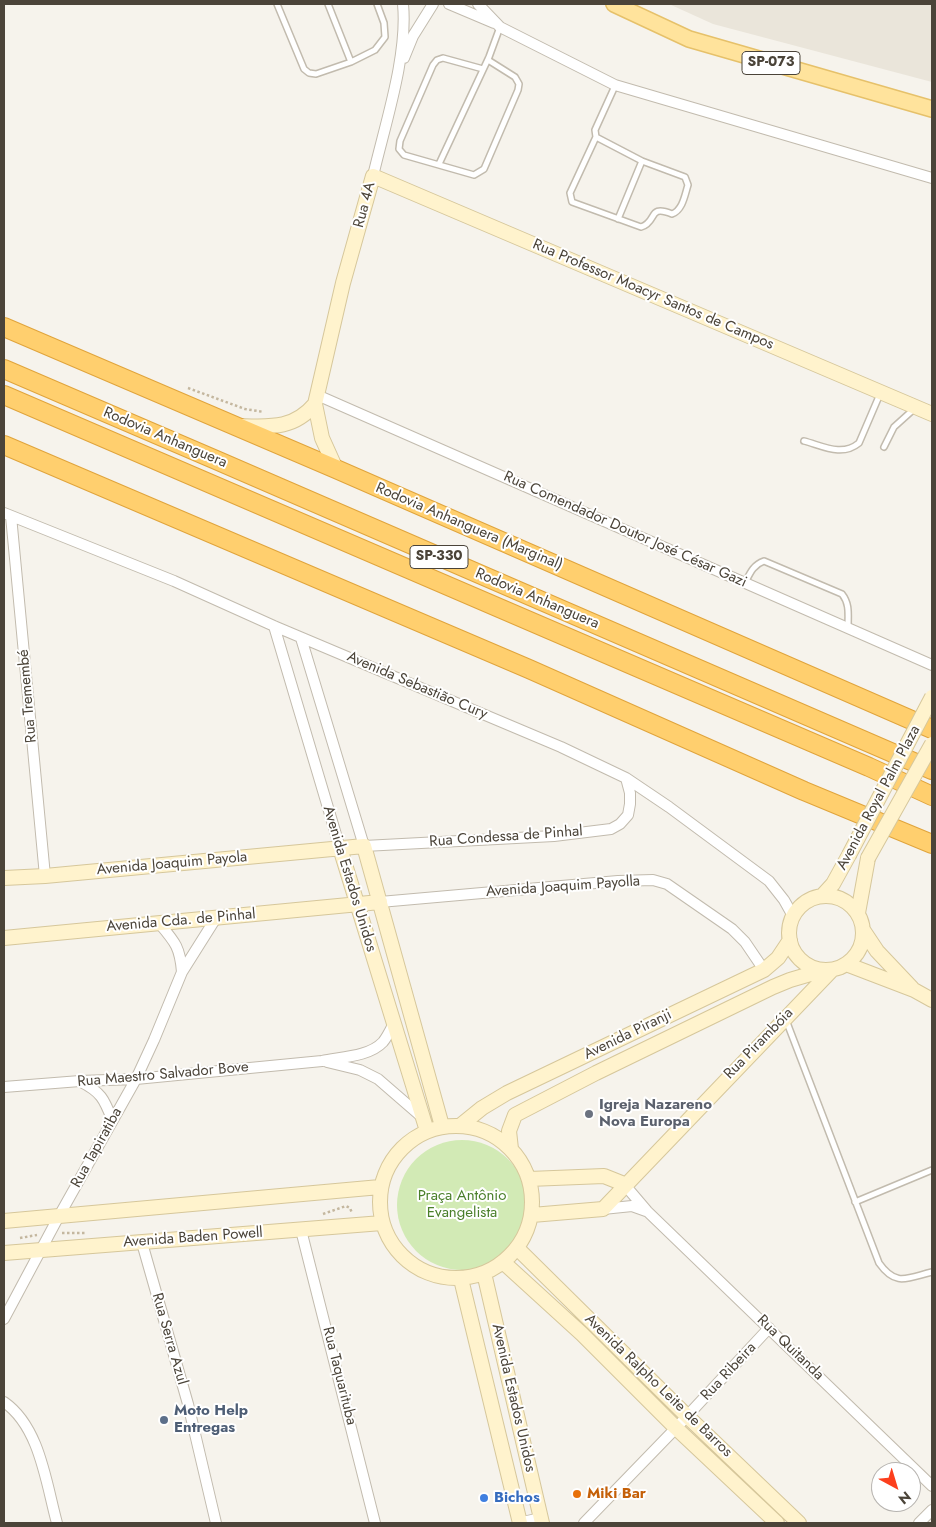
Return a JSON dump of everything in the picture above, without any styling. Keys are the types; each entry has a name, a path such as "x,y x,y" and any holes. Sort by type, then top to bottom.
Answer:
{"highway":[{"name":"Rodovia Anhanguera (Marginal)","path":"4,327 336,469 932,729"},
{"name":"Rodovia Anhanguera","path":"4,369 932,770"},
{"name":"Rodovia Anhanguera","path":"4,395 860,763 932,796"},
{"path":"4,445 529,669 932,844"},
{"path":"804,790 932,832"}],"main road":[{"name":"SP-073","path":"614,4 689,39 932,109"}],"street":[{"name":"Rua 4A","path":"336,469 322,438 316,399 373,176 397,73 404,33 403,4"},
{"path":"397,73 414,36 433,4"},
{"path":"449,4 497,25 616,85 932,178"},
{"path":"478,4 497,25"},
{"name":"Rua Professor Moacyr Santos de Campos","path":"373,176 932,414"},
{"path":"234,426 264,427 284,425 306,414 316,399"},
{"name":"Rua Comendador Doutor José César Gazi","path":"316,399 932,665"},
{"name":"Avenida Sebastião Cury","path":"8,515 174,581 301,638 560,747 626,778 684,817 769,881 784,900 793,916"},
{"name":"Rua Tremembé","path":"8,515 44,876"},
{"name":"Avenida Estados Unidos","path":"274,626 393,1025 425,1124"},
{"name":"Avenida Estados Unidos","path":"301,638 364,846 442,1126"},
{"name":"Avenida Royal Palm Plaza","path":"822,896 833,884 932,697"},
{"name":"Avenida Royal Palm Plaza","path":"858,913 864,871 868,858 932,744"},
{"name":"Rua Condessa de Pinhal","path":"340,848 554,836 611,829 620,824 628,815 630,798 626,778"},
{"name":"Avenida Joaquim Payola","path":"4,878 44,876 340,848"},
{"name":"Avenida Joaquim Payolla","path":"357,905 618,881 653,880 667,884 732,929 745,942 764,970"},
{"path":"822,896 833,896 851,906 858,913 863,930 863,940 854,958 846,964 828,970 812,967 801,961 794,951 790,940 793,916 805,902 822,896"},
{"name":"Avenida Cda. de Pinhal","path":"4,938 357,905"},
{"name":"Rua Tapiratiba","path":"4,1320 58,1216 136,1080 182,972 216,918"},
{"path":"158,923 174,942 180,954 182,972"},
{"path":"863,930 877,951 914,990"},
{"name":"Avenida Piranji","path":"461,1125 482,1108 507,1093 764,970 778,958 790,940"},
{"path":"846,964 914,990 932,1000"},
{"name":"Avenida Piranji","path":"511,1149 510,1131 514,1115 773,987 790,980 828,970"},
{"name":"Rua Pirambóia","path":"624,1184 785,1018 828,970"},
{"name":"Rua Maestro Salvador Bove","path":"4,1088 80,1081 136,1080 322,1060 357,1054 375,1048 383,1042 393,1025"},
{"name":"Rua Maestro Salvador Bove","path":"322,1060 360,1070 378,1078 425,1124"},
{"path":"80,1081 94,1088 101,1095 112,1119"},
{"path":"425,1124 442,1126 461,1125 481,1129 498,1137 522,1163 529,1179 532,1197 532,1215 526,1232 517,1248 503,1262 484,1274 460,1279 435,1276 411,1265 393,1247 382,1223 379,1205 380,1187 389,1164 425,1124"},
{"path":"529,1179 604,1176 624,1184 603,1209"},
{"name":"Rua Quitanda","path":"624,1184 647,1212 932,1486"},
{"path":"4,1221 380,1187"},
{"path":"532,1215 632,1206 647,1212"},
{"name":"Avenida Baden Powell","path":"4,1252 382,1223"},
{"name":"Rua Taquarituba","path":"301,1230 375,1523"},
{"name":"Rua Serra Azul","path":"142,1242 188,1404 216,1523"},
{"name":"Avenida Ralpho Leite de Barros","path":"517,1248 687,1416 799,1523"},
{"name":"Avenida Ralpho Leite de Barros","path":"503,1262 582,1334 676,1428 777,1523"},
{"name":"Avenida Estados Unidos","path":"484,1274 541,1521"},
{"name":"Avenida Estados Unidos","path":"460,1279 519,1523"},
{"name":"Rua Ribeira","path":"584,1523 769,1328"},
{"path":"4,1402 22,1419 30,1432 38,1452 57,1523"},
{"path":"919,1523 932,1510"},
{"path":"519,1523 541,1521"}],"lane":[{"path":"277,4 304,69 309,73 316,74 351,62 375,50 384,37 384,23 377,4"},
{"path":"328,4 351,62"},
{"path":"439,164 488,60 497,25"},
{"path":"483,69 443,58 437,60 433,65 400,141 399,149 404,155 474,175 484,169 519,84 515,77 488,60"},
{"path":"596,137 642,161 685,178 688,184 679,209 672,214 661,209 658,210 641,227 572,202 570,193 596,137 595,130 616,85"},
{"path":"618,219 642,161"},
{"path":"804,440 842,452 853,448 859,443 881,392"},
{"path":"884,447 894,427 916,406"},
{"path":"745,583 753,568 758,563 764,561 842,594 848,607 848,628"},
{"path":"785,1018 879,1263 886,1273 894,1278 904,1279 932,1272"},
{"path":"855,1202 932,1170"}],"path":[{"path":"184,387 245,409 266,412"},
{"path":"330,1215 325,1214 338,1207 346,1206 352,1211 351,1215"}],"shaded area":[{"path":"669,4 932,4 932,82 713,24"}],"green space":[{"name":"Praça Antônio Evangelista","path":"462,1140 475,1141 487,1145 508,1159 522,1180 526,1192 526,1218 522,1230 508,1251 487,1265 475,1269 462,1270 449,1269 437,1265 416,1251 402,1230 398,1218 397,1205 398,1192 402,1180 416,1159 437,1145 449,1141"}],"place":[{"name":"Igreja Nazareno Nova Europa","path":"589,1114"},
{"name":"Moto Help Entregas","path":"164,1420"},
{"name":"Miki Bar","path":"577,1494"},
{"name":"Bichos","path":"484,1498"}]}
